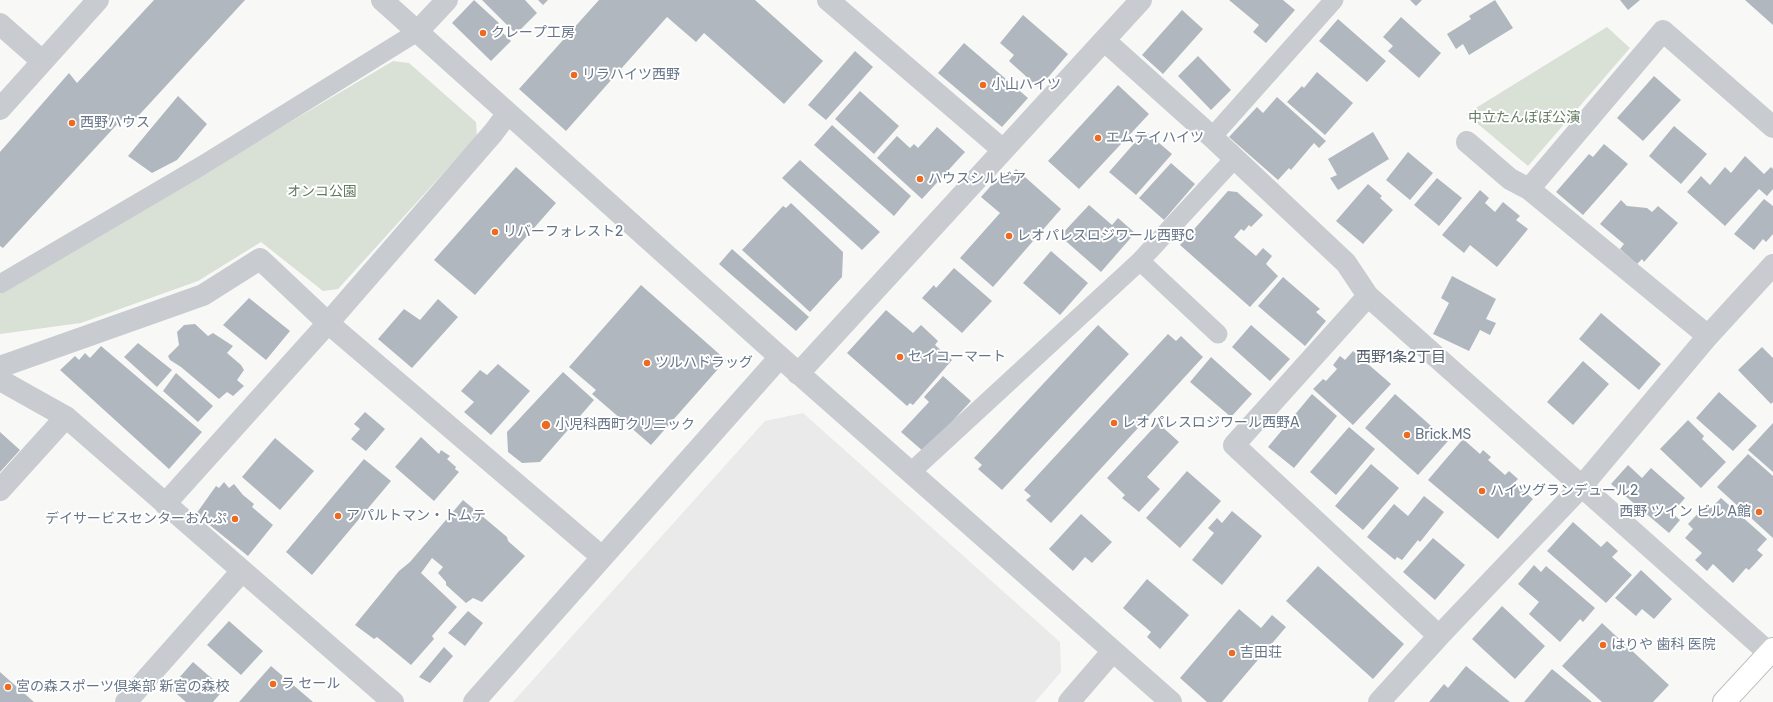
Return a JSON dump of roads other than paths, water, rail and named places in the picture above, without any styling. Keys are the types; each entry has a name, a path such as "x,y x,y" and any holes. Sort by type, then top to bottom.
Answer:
{"street":[{"path":"0,109 98,0"},
{"path":"382,0 780,358 1171,702"},
{"path":"417,32 446,0"},
{"path":"828,0 1003,150"},
{"path":"798,374 1141,0"},
{"path":"0,24 42,61"},
{"path":"1529,189 1663,30 1773,126"},
{"path":"1105,41 1212,137 1346,264 1368,296 1771,651 1724,702"},
{"path":"165,504 328,323 493,133 508,113"},
{"path":"1467,142 1510,179 1529,189 1708,336"},
{"path":"0,367 203,295 260,259 328,323 602,557"},
{"path":"1379,702 1439,636 1582,486 1708,336 1773,265"},
{"path":"1368,296 1234,445 1439,636"},
{"path":"474,702 780,358"},
{"path":"0,380 66,417 393,702"},
{"path":"0,490 66,417"},
{"path":"126,702 242,571"},
{"path":"1069,702 1114,651"}],"lane":[{"path":"1212,137 1334,0"},
{"path":"0,284 201,166 417,32"},
{"path":"911,472 1140,261 1234,159"},
{"path":"1140,261 1218,334"}],"place":[{"name":"クレープ工房","path":"483,33"},
{"name":"リラハイツ西野","path":"574,75"},
{"name":"小山ハイツ","path":"983,85"},
{"name":"西野ハウス","path":"72,123"},
{"name":"エムテイハイツ","path":"1098,138"},
{"name":"ハウスシルビア","path":"920,179"},
{"name":"リバーフォレスト2","path":"495,232"},
{"name":"レオパレスロジワール西野C","path":"1009,236"},
{"name":"セイコーマート","path":"900,357"},
{"name":"ツルハドラッグ","path":"647,363"},
{"name":"レオパレスロジワール西野A","path":"1114,423"},
{"name":"小児科西町クリニック","path":"546,425"},
{"name":"Brick.MS","path":"1407,435"},
{"name":"ハイツグランデュール2","path":"1482,491"},
{"name":"西野 ツイン ビル A館","path":"1759,512"},
{"name":"アパルトマン・トムテ","path":"338,516"},
{"name":"デイサービスセンターおんぷ","path":"235,519"},
{"name":"はりや 歯科 医院","path":"1603,645"},
{"name":"吉田荘","path":"1232,653"},
{"name":"ラ セール","path":"273,684"},
{"name":"宮の森スポーツ倶楽部 新宮の森校","path":"8,687"}],"district":[{"name":"西野1条2丁目","path":"1401,358"}],"park label":[{"name":"中立たんぽぽ公演","path":"1524,118"},
{"name":"オンコ公園","path":"322,192"}]}
